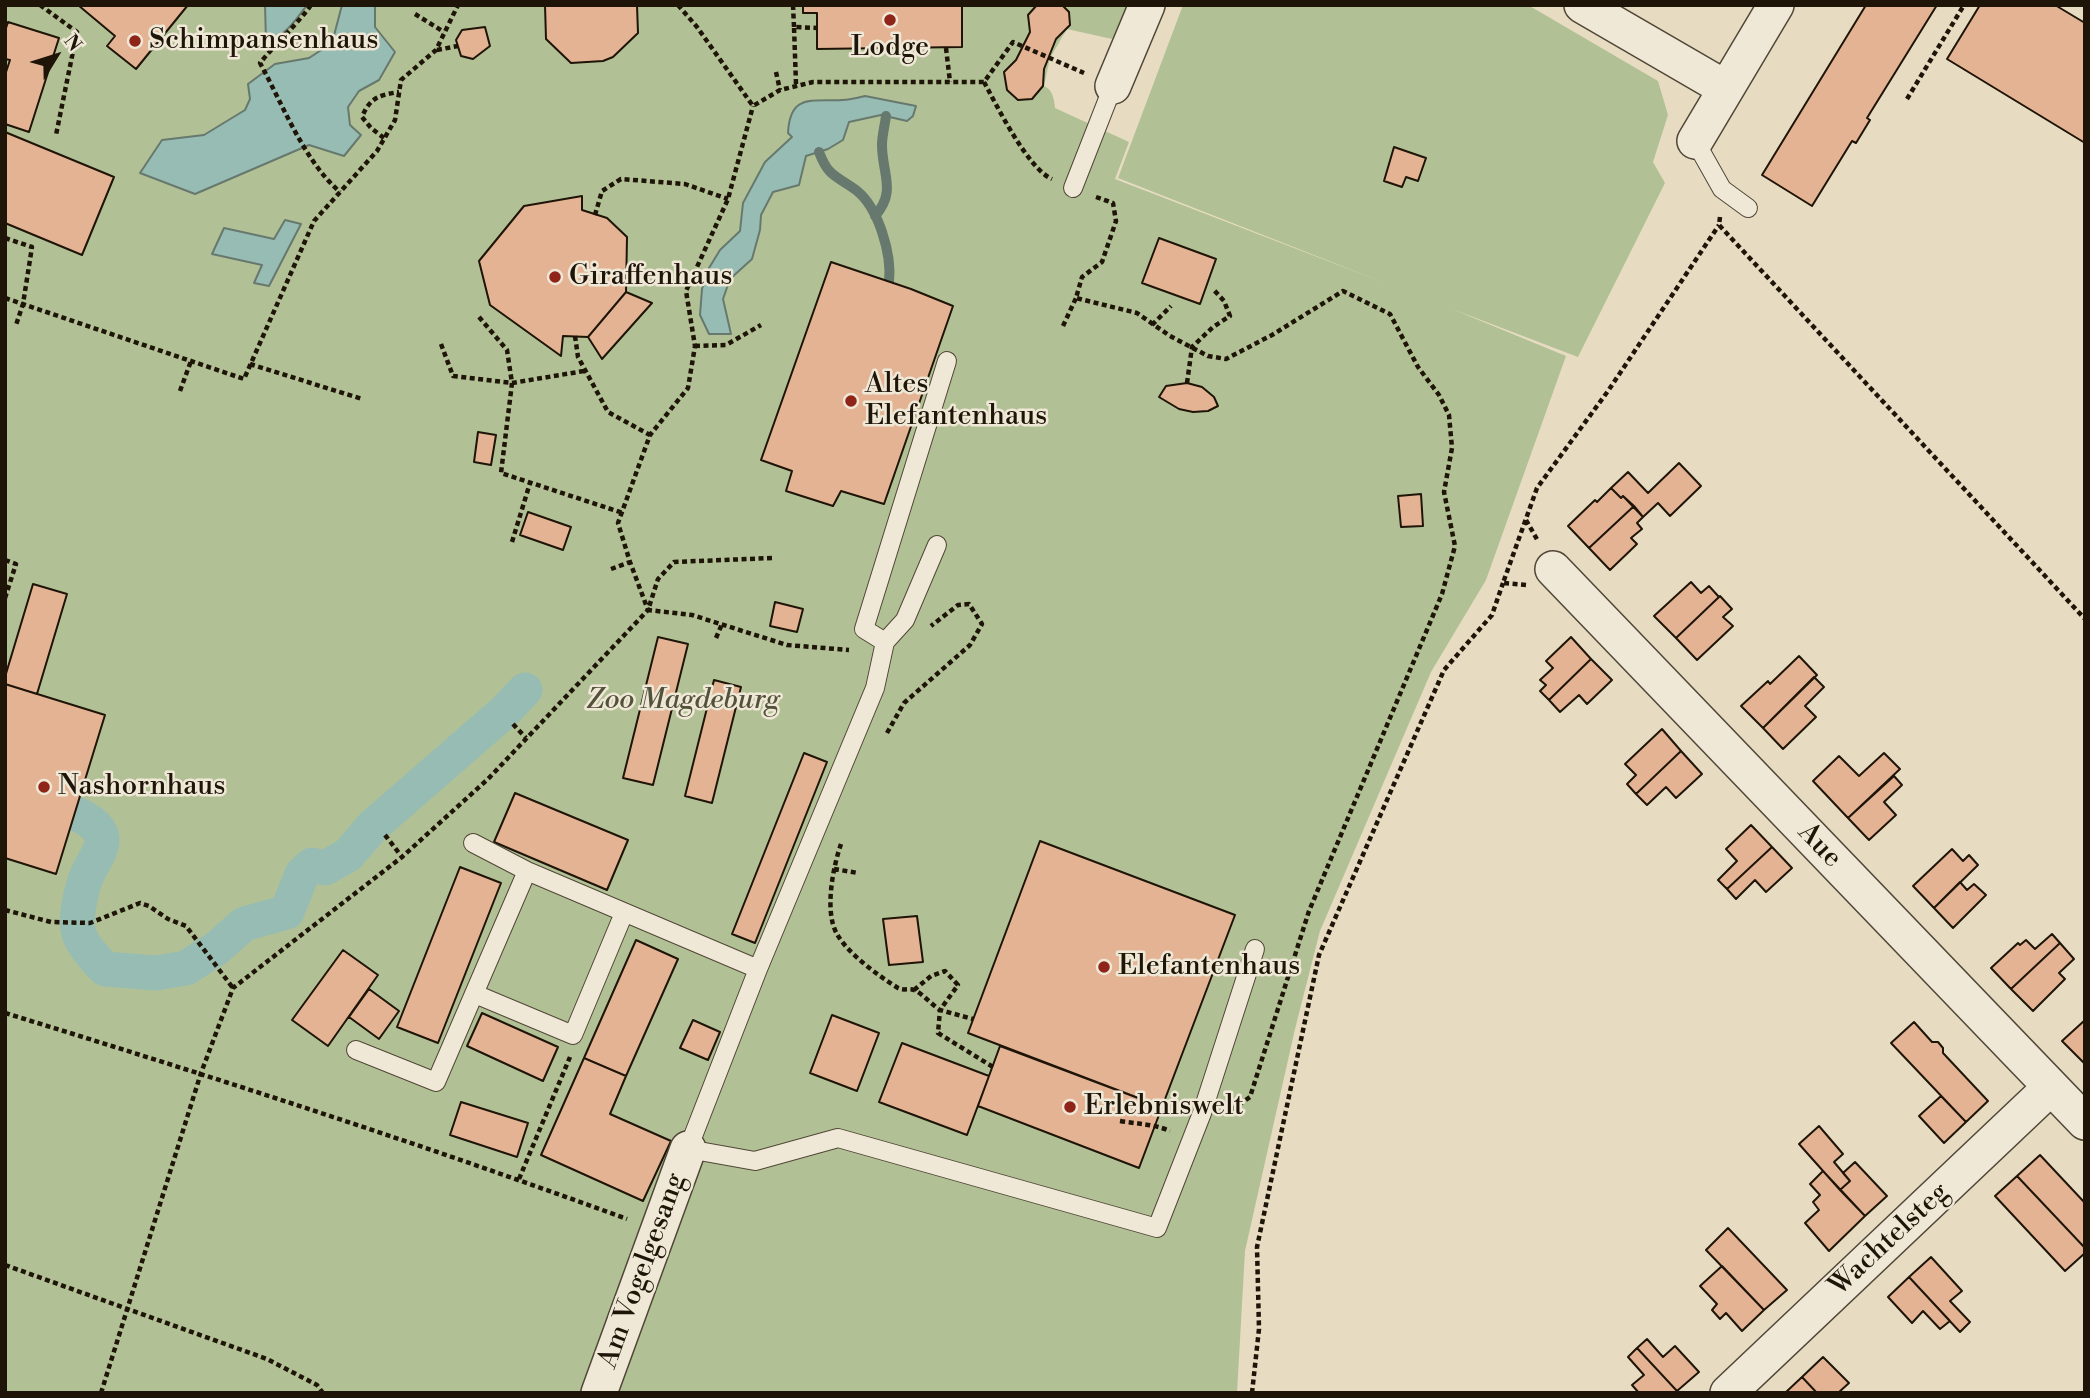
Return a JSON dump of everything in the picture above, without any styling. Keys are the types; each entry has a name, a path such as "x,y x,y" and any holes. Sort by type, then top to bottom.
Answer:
{"street":[{"path":"1113,86 1147,5"},
{"path":"1582,5 1725,88"},
{"path":"1695,141 1776,5"},
{"name":"Aue","path":"1553,569 2085,1122"},
{"name":"Wachtelsteg","path":"1728,1393 2051,1087"},
{"name":"Am Vogelgesang","path":"599,1393 688,1149"}],"lane":[{"path":"1073,188 1113,86"},
{"path":"1695,141 1722,189 1748,208"},
{"path":"885,642 864,629 947,361"},
{"path":"937,545 905,620 885,642 875,688 758,970 688,1149 755,1161 838,1138 1157,1228 1202,1113 1255,949"},
{"path":"473,842 527,871 758,970"},
{"path":"356,1050 436,1082 527,871"},
{"path":"475,994 573,1035 624,913"}],"path":[{"path":"40,5 77,32 56,135"},
{"path":"312,5 260,64 311,159 328,182 340,192"},
{"path":"5,298 244,379 314,221 377,151 394,120 401,80 436,50 458,5"},
{"path":"678,5 697,27 753,106"},
{"path":"793,5 796,85"},
{"path":"1906,99 1964,5"},
{"path":"415,14 444,32"},
{"path":"794,27 817,28"},
{"path":"984,82 1013,42 1050,58"},
{"path":"436,50 458,47"},
{"path":"946,48 950,82"},
{"path":"776,72 780,90"},
{"path":"648,610 618,523 650,435 688,388 695,346 686,291 728,199 753,106 780,90 813,82 984,82"},
{"path":"984,82 1028,158 1047,177 1113,203 1116,221 1102,262 1082,277 1063,326"},
{"path":"384,138 362,117 368,103 378,95 399,92"},
{"path":"596,215 602,191 621,179 685,184 728,199"},
{"path":"1252,1393 1259,1329 1257,1247 1319,954 1444,670 1492,615 1537,488 1608,391 1719,225 1722,189"},
{"path":"1719,225 2085,619"},
{"path":"5,238 32,247 23,304 16,325"},
{"path":"1187,383 1192,347 1213,327 1230,316 1224,301 1213,289"},
{"path":"1076,298 1137,313 1153,326 1208,356 1226,359 1314,311 1343,291 1390,314 1418,367 1439,395 1448,415 1452,448 1444,492 1455,546 1442,594 1309,911 1250,1097 1228,1112 1202,1113"},
{"path":"1153,326 1171,306"},
{"path":"479,317 507,350 512,383 501,474 623,513"},
{"path":"695,346 726,345 761,325"},
{"path":"575,335 578,357 584,371 608,412 650,435"},
{"path":"441,344 453,376 512,383 584,371"},
{"path":"180,391 191,361"},
{"path":"250,364 362,399"},
{"path":"512,542 530,482"},
{"path":"1503,583 1534,585 1553,569 1526,520"},
{"path":"101,1393 201,1073 233,988 402,857 488,779 648,610 658,579 674,562 772,558"},
{"path":"5,560 16,564 5,598"},
{"path":"611,569 630,562"},
{"path":"648,610 692,615 787,645 849,650 920,633 958,605 969,604 982,624 970,645 904,703 886,735"},
{"path":"716,638 722,624"},
{"path":"513,724 526,738"},
{"path":"385,835 402,857"},
{"path":"843,839 834,869 831,894 837,934 869,968 902,990 914,990 940,1010 973,1019"},
{"path":"834,869 858,873"},
{"path":"5,909 51,922 90,923 140,903 149,906 168,919 186,926 233,988"},
{"path":"914,990 931,976 945,971 958,985 940,1010 938,1034 993,1067"},
{"path":"5,1013 201,1073 519,1179 657,1230"},
{"path":"519,1179 574,1048 573,1035"},
{"path":"1120,1121 1155,1125 1192,1139"},
{"path":"5,1265 267,1359 317,1385 323,1393"}],"green space":[{"name":"Zoo Magdeburg","path":"5,5 1127,5 1112,39 1067,29 1050,58 1044,86 1051,92 1055,108 1129,142 1115,179 1385,283 1118,178 1183,5 1528,5 1658,81 1668,115 1653,162 1665,183 1578,357 1452,309 1566,356 1486,580 1431,672 1320,931 1245,1251 1237,1393 5,1393"}],"water":[{"path":"265,5 307,5 284,32 266,42"},
{"path":"342,5 375,5 375,27 395,52 379,80 359,91 348,107 350,125 361,135 344,156 309,145 195,194 140,173 162,140 204,135 245,110 250,99 248,84 275,64 309,58 332,43"},
{"path":"865,96 916,106 913,116 907,121 881,115 849,122 843,140 828,149 806,156 799,185 773,192 761,215 752,259 730,279 723,299 731,334 709,334 700,315 702,289 709,268 720,250 740,231 743,203 765,162 792,137 788,133 793,111 804,102 847,100"},
{"path":"285,220 301,224 269,286 254,283 262,265 212,254 224,228 274,239"}],"building":[{"name":"Schimpansenhaus","path":"78,5 188,5 136,69 107,46 115,36"},
{"path":"545,5 637,5 638,33 613,57 603,61 571,63 546,39"},
{"name":"Lodge","path":"803,5 962,5 962,47 817,49 817,13 803,13"},
{"path":"1037,5 1062,5 1069,12 1070,25 1056,39 1044,69 1043,86 1032,99 1018,100 1007,90 1004,72 1016,60 1030,32 1028,15"},
{"path":"1866,5 1937,5 1867,118 1870,120 1856,143 1852,141 1812,206 1762,175"},
{"path":"1980,5 2055,5 2085,23 2085,143 1947,59"},
{"path":"8,22 59,38 29,132 5,124 5,75 10,60 5,59 5,31"},
{"path":"485,27 490,46 473,59 461,56 456,40 462,30"},
{"path":"5,132 114,177 82,255 5,223"},
{"path":"1394,147 1426,158 1418,181 1406,177 1402,187 1384,181"},
{"name":"Giraffenhaus","path":"582,196 582,210 607,218 627,237 626,292 588,337 563,336 561,356 490,305 479,261 524,206"},
{"path":"1159,238 1216,259 1200,304 1142,283"},
{"name":"Altes Elefantenhaus","path":"831,262 953,306 884,504 841,491 833,506 786,491 792,471 761,460"},
{"path":"626,292 652,303 602,359 588,337"},
{"path":"1187,383 1202,387 1214,397 1218,406 1208,411 1193,412 1179,409 1159,397 1166,386"},
{"path":"478,432 496,435 491,465 474,462"},
{"path":"1679,463 1701,486 1670,516 1658,503 1643,517 1623,496 1621,498 1611,488 1628,472 1648,493"},
{"path":"1611,488 1634,506 1589,548 1568,526"},
{"path":"1421,494 1423,526 1401,527 1398,496"},
{"path":"1634,506 1643,517 1637,523 1642,529 1631,538 1637,544 1610,570 1589,548"},
{"path":"528,512 571,527 563,550 520,535"},
{"path":"1691,582 1701,593 1709,586 1719,597 1676,638 1654,616"},
{"path":"33,584 67,594 37,694 5,684"},
{"path":"1720,596 1732,609 1723,617 1733,626 1697,660 1676,638"},
{"path":"775,602 803,609 797,632 770,626"},
{"path":"658,637 688,644 653,785 623,778"},
{"path":"1571,637 1591,659 1549,700 1540,691 1546,685 1540,680 1553,668 1546,661"},
{"path":"1799,656 1817,675 1763,728 1741,706 1768,681 1770,684"},
{"path":"1591,659 1612,680 1587,704 1579,695 1560,712 1549,700"},
{"path":"1814,677 1824,687 1805,706 1816,717 1783,749 1763,728"},
{"path":"714,680 741,687 712,803 685,796"},
{"name":"Nashornhaus","path":"5,684 105,715 56,874 5,858"},
{"path":"1662,729 1681,751 1636,794 1627,784 1636,775 1625,764"},
{"path":"1681,751 1702,774 1676,798 1666,787 1647,805 1636,794"},
{"path":"804,753 827,762 755,943 732,934"},
{"path":"1884,753 1900,769 1848,818 1813,781 1839,756 1859,776"},
{"path":"1894,776 1902,785 1884,802 1896,815 1869,840 1848,818"},
{"path":"515,793 628,840 607,890 494,842"},
{"path":"1751,825 1772,847 1727,889 1718,880 1737,861 1726,849"},
{"name":"Elefantenhaus","path":"1040,841 1235,915 1162,1107 968,1033"},
{"path":"1772,847 1792,868 1766,892 1755,880 1736,899 1727,889"},
{"path":"1952,849 1963,861 1969,855 1978,865 1934,908 1913,886"},
{"path":"460,867 501,883 438,1043 397,1027"},
{"path":"1960,882 1967,890 1974,884 1986,895 1953,928 1934,908"},
{"path":"917,916 923,962 889,965 883,919"},
{"path":"2052,934 2060,943 2011,989 1991,968 2018,943 2020,945 2026,940 2035,949"},
{"path":"636,940 678,959 626,1076 584,1058"},
{"path":"2060,943 2074,959 2059,973 2065,979 2033,1011 2011,989"},
{"path":"343,950 378,975 328,1046 292,1020"},
{"path":"369,989 399,1011 379,1039 349,1017"},
{"path":"482,1013 558,1047 543,1081 467,1046"},
{"path":"832,1015 879,1033 857,1091 810,1073"},
{"path":"693,1020 720,1032 708,1060 680,1048"},
{"path":"2085,1020 2085,1062 2084,1063 2062,1041"},
{"path":"1914,1022 1932,1042 1938,1042 1943,1053 1988,1101 1966,1122 1891,1043"},
{"path":"902,1043 989,1076 967,1135 879,1102"},
{"name":"Erlebniswelt","path":"1000,1046 1162,1107 1139,1168 978,1106"},
{"path":"584,1058 626,1076 610,1114 671,1141 643,1201 541,1155"},
{"path":"1941,1096 1966,1122 1944,1143 1919,1116"},
{"path":"461,1102 528,1123 517,1157 450,1135"},
{"path":"1819,1126 1843,1154 1834,1162 1850,1181 1840,1190 1799,1144"},
{"path":"2040,1155 2085,1203 2085,1248 2017,1176"},
{"path":"1855,1162 1887,1196 1865,1216 1840,1190 1850,1181 1843,1173"},
{"path":"1823,1171 1865,1216 1829,1251 1805,1223 1819,1210 1813,1202 1820,1195 1810,1184"},
{"path":"2017,1176 2085,1248 2085,1253 2065,1271 1995,1196"},
{"path":"1728,1228 1787,1290 1764,1310 1706,1250"},
{"path":"1931,1257 1962,1291 1950,1301 1970,1322 1960,1332 1909,1277"},
{"path":"1722,1266 1764,1310 1742,1331 1726,1313 1720,1319 1712,1310 1717,1304 1700,1286"},
{"path":"1909,1277 1950,1321 1940,1329 1923,1311 1912,1323 1888,1297"},
{"path":"1647,1339 1663,1357 1675,1346 1699,1372 1677,1391 1637,1348"},
{"path":"1637,1348 1676,1393 1639,1393 1632,1385 1644,1375 1628,1357"},
{"path":"1823,1357 1849,1383 1838,1393 1817,1393 1802,1377"},
{"path":"1802,1377 1817,1393 1785,1393"}],"waterway":[{"path":"875,216 882,207 887,190 882,145 886,116"},
{"path":"819,152 830,171 856,190 871,208 886,246 889,282"},
{"path":"79,815 97,827 102,839 84,884 78,911 79,934 87,948 105,969 156,973 186,968 217,948 244,924 287,912 302,874 312,865 325,868 348,855 373,826 504,712 525,690"}],"place":[{"name":"Lodge","path":"890,20"},
{"name":"Schimpansenhaus","path":"135,41"},
{"name":"Giraffenhaus","path":"555,277"},
{"name":"Altes Elefantenhaus","path":"851,401"},
{"name":"Nashornhaus","path":"44,787"},
{"name":"Elefantenhaus","path":"1104,967"},
{"name":"Erlebniswelt","path":"1070,1107"}]}
